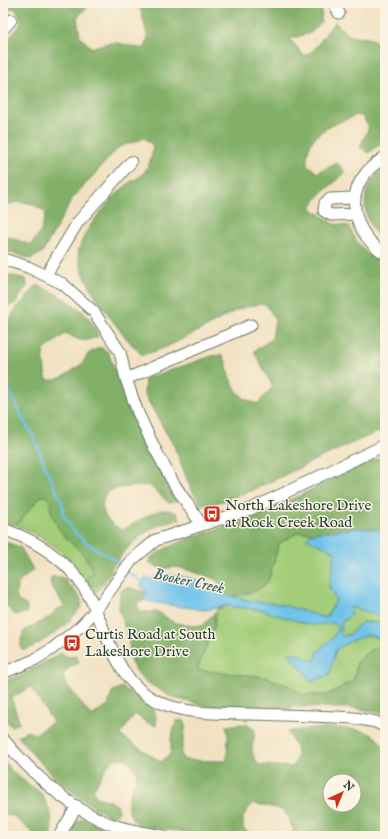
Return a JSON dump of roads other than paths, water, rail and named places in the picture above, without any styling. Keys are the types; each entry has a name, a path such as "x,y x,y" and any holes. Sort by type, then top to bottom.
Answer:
{"street":[{"path":"3,29 10,20"},
{"path":"385,157 365,174 354,198 356,219 363,233 372,245 385,254"},
{"path":"46,275 78,222 130,162"},
{"path":"354,198 330,199 324,203 324,211 331,215 356,214"},
{"path":"3,259 46,275 63,284 94,312 120,352 126,379 138,413 154,447 174,484 201,524"},
{"path":"126,379 250,325"},
{"path":"3,673 27,663 52,649 82,626 95,611 132,560 156,540 201,524 251,509 385,445"},
{"path":"3,529 36,543 67,566 80,582 95,611 107,642 122,669 137,688 159,702 189,712 354,718 376,722 385,727"},
{"path":"3,739 43,780 77,806 109,824 138,832 163,836"},
{"path":"59,836 77,806"}],"water":[{"path":"355,528 385,530 385,617 350,607 351,615 342,621 340,633 343,637 351,634 362,622 385,624 385,636 380,639 370,635 355,639 336,649 329,675 312,681 288,653 298,654 315,662 318,651 335,636 338,626 333,623 310,625 262,610 227,606 204,610 144,600 146,592 140,586 146,577 152,579 161,573 194,579 210,591 251,601 280,604 326,618 336,601 329,587 335,552 306,538 314,533"}],"waterway":[{"name":"Booker Creek","path":"3,377 24,422 33,435 47,471 63,505 63,514 75,533 88,544 114,559 122,567"},
{"name":"Booker Creek","path":"127,572 145,583"}],"place":[{"name":"North Lakeshore Drive at Rock Creek Road","path":"212,514"},
{"name":"Curtis Road at South Lakeshore Drive","path":"72,643"}]}
